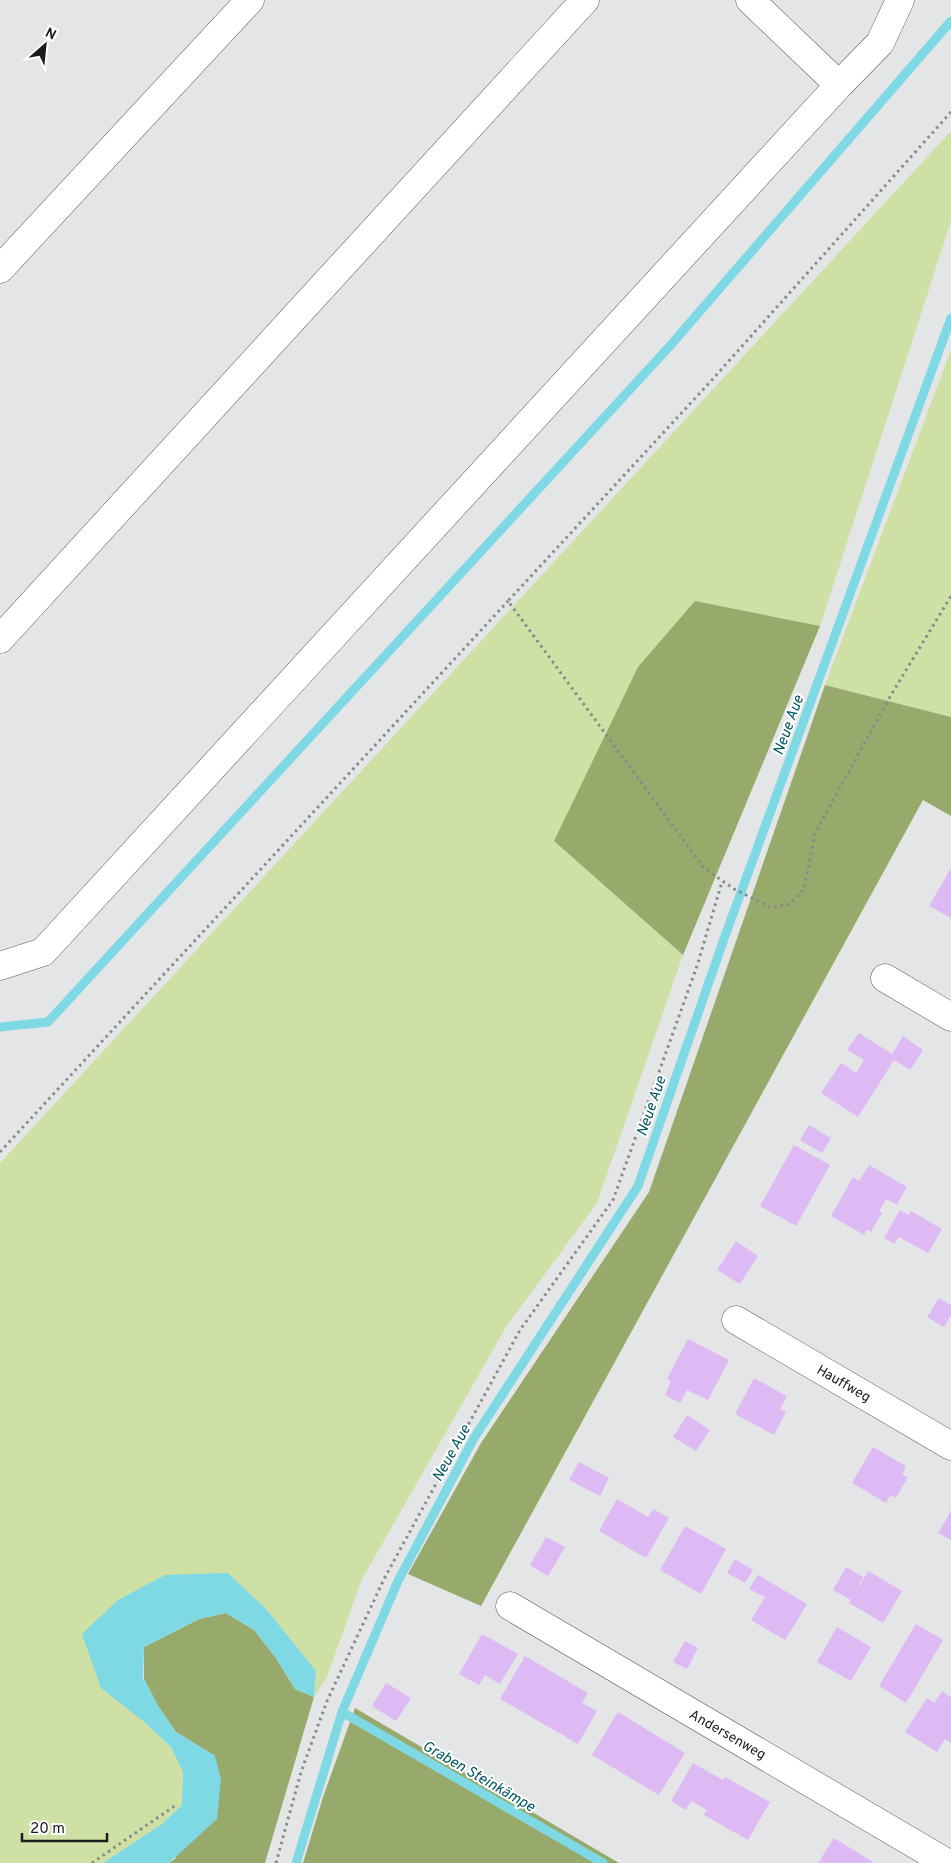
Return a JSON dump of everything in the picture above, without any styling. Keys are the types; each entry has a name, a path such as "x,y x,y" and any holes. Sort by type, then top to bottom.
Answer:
{"street":[{"path":"0,269 250,0"},
{"path":"0,640 585,0"},
{"path":"750,0 839,85"},
{"path":"0,966 43,952 839,85 880,43 900,0"},
{"path":"885,978 951,1017"},
{"name":"Hauffweg","path":"736,1320 951,1446"},
{"name":"Andersenweg","path":"510,1606 947,1863"}],"path":[{"path":"0,1152 711,381 951,112"},
{"path":"508,601 704,868 722,882 772,908 790,904 804,889 815,833 891,695 951,596"},
{"path":"276,1863 301,1772 327,1701 384,1579 520,1330 613,1200 697,966 722,882"},
{"path":"92,1863 176,1805"}],"green space":[{"path":"951,131 951,221 820,626 695,601 554,841 683,955 597,1203 506,1327 361,1581 327,1677 314,1697 316,1671 267,1610 119,1600 143,1721 171,1747 183,1772 182,1805 162,1824 103,1863 0,1863 0,1163"},
{"path":"951,350 951,717 825,685"},
{"path":"695,601 820,626 683,955 554,841 638,667"},
{"path":"825,685 951,717 951,816 923,800 481,1606 408,1574 481,1443 649,1192"},
{"path":"226,1613 254,1630 276,1658 295,1689 314,1697 265,1863 169,1863 175,1859 215,1756 176,1732 158,1706 144,1679 144,1647 199,1619"},
{"path":"355,1708 619,1863 303,1863 323,1797"}],"water":[{"path":"228,1573 267,1610 316,1671 314,1697 295,1689 276,1658 254,1630 226,1613 199,1619 144,1647 143,1680 158,1706 176,1732 215,1756 221,1779 217,1819 169,1863 103,1863 162,1824 182,1805 183,1772 171,1747 143,1721 101,1688 82,1634 118,1600 165,1575"}],"building":[{"path":"951,868 951,918 929,906"},
{"path":"859,1033 892,1054 903,1036 923,1050 910,1070 894,1060 858,1117 821,1093 841,1063 856,1073 864,1060 847,1050"},
{"path":"809,1125 831,1138 822,1153 800,1140"},
{"path":"794,1145 830,1165 796,1226 760,1206"},
{"path":"869,1165 907,1187 897,1205 886,1199 879,1211 882,1213 871,1232 867,1229 864,1235 831,1216 853,1177 859,1181"},
{"path":"900,1210 908,1215 911,1211 942,1229 928,1253 899,1237 894,1244 884,1238"},
{"path":"736,1241 758,1256 740,1284 717,1270"},
{"path":"939,1298 951,1305 951,1315 944,1327 927,1317"},
{"path":"688,1339 729,1360 708,1400 687,1390 680,1403 665,1395 671,1381 667,1379"},
{"path":"754,1378 787,1396 780,1409 786,1412 774,1435 735,1414"},
{"path":"687,1415 710,1430 696,1451 673,1437"},
{"path":"873,1447 906,1466 902,1474 908,1477 896,1498 890,1495 886,1503 852,1483"},
{"path":"579,1462 609,1478 600,1496 569,1480"},
{"path":"617,1499 648,1517 653,1509 669,1518 646,1558 599,1531"},
{"path":"951,1511 951,1540 938,1533"},
{"path":"685,1526 726,1549 701,1594 660,1570"},
{"path":"546,1537 565,1547 548,1576 530,1565"},
{"path":"735,1559 753,1570 745,1583 727,1573"},
{"path":"846,1567 863,1577 856,1592 868,1571 902,1591 883,1623 849,1603 851,1600 833,1590"},
{"path":"758,1575 807,1604 785,1640 751,1620 765,1597 749,1589"},
{"path":"916,1624 943,1640 906,1703 879,1686"},
{"path":"837,1627 871,1647 851,1681 817,1662"},
{"path":"482,1634 518,1654 500,1684 485,1675 479,1685 459,1674"},
{"path":"685,1641 698,1648 687,1669 673,1662"},
{"path":"525,1656 588,1693 582,1703 597,1711 578,1744 500,1699"},
{"path":"386,1683 411,1698 396,1721 372,1706"},
{"path":"942,1691 951,1697 951,1743 945,1739 937,1752 905,1732 927,1698 934,1703"},
{"path":"618,1712 685,1753 659,1795 592,1755"},
{"path":"693,1763 723,1780 725,1777 770,1802 748,1840 704,1815 707,1810 691,1801 686,1810 671,1801"},
{"path":"834,1838 873,1862 818,1863"}],"waterway":[{"path":"0,1027 48,1022 669,347 951,21"},
{"name":"Neue Aue","path":"296,1863 342,1712 398,1581 474,1438 638,1186 725,936 951,318"},
{"name":"Graben Steinkämpe","path":"342,1712 603,1863"}]}
